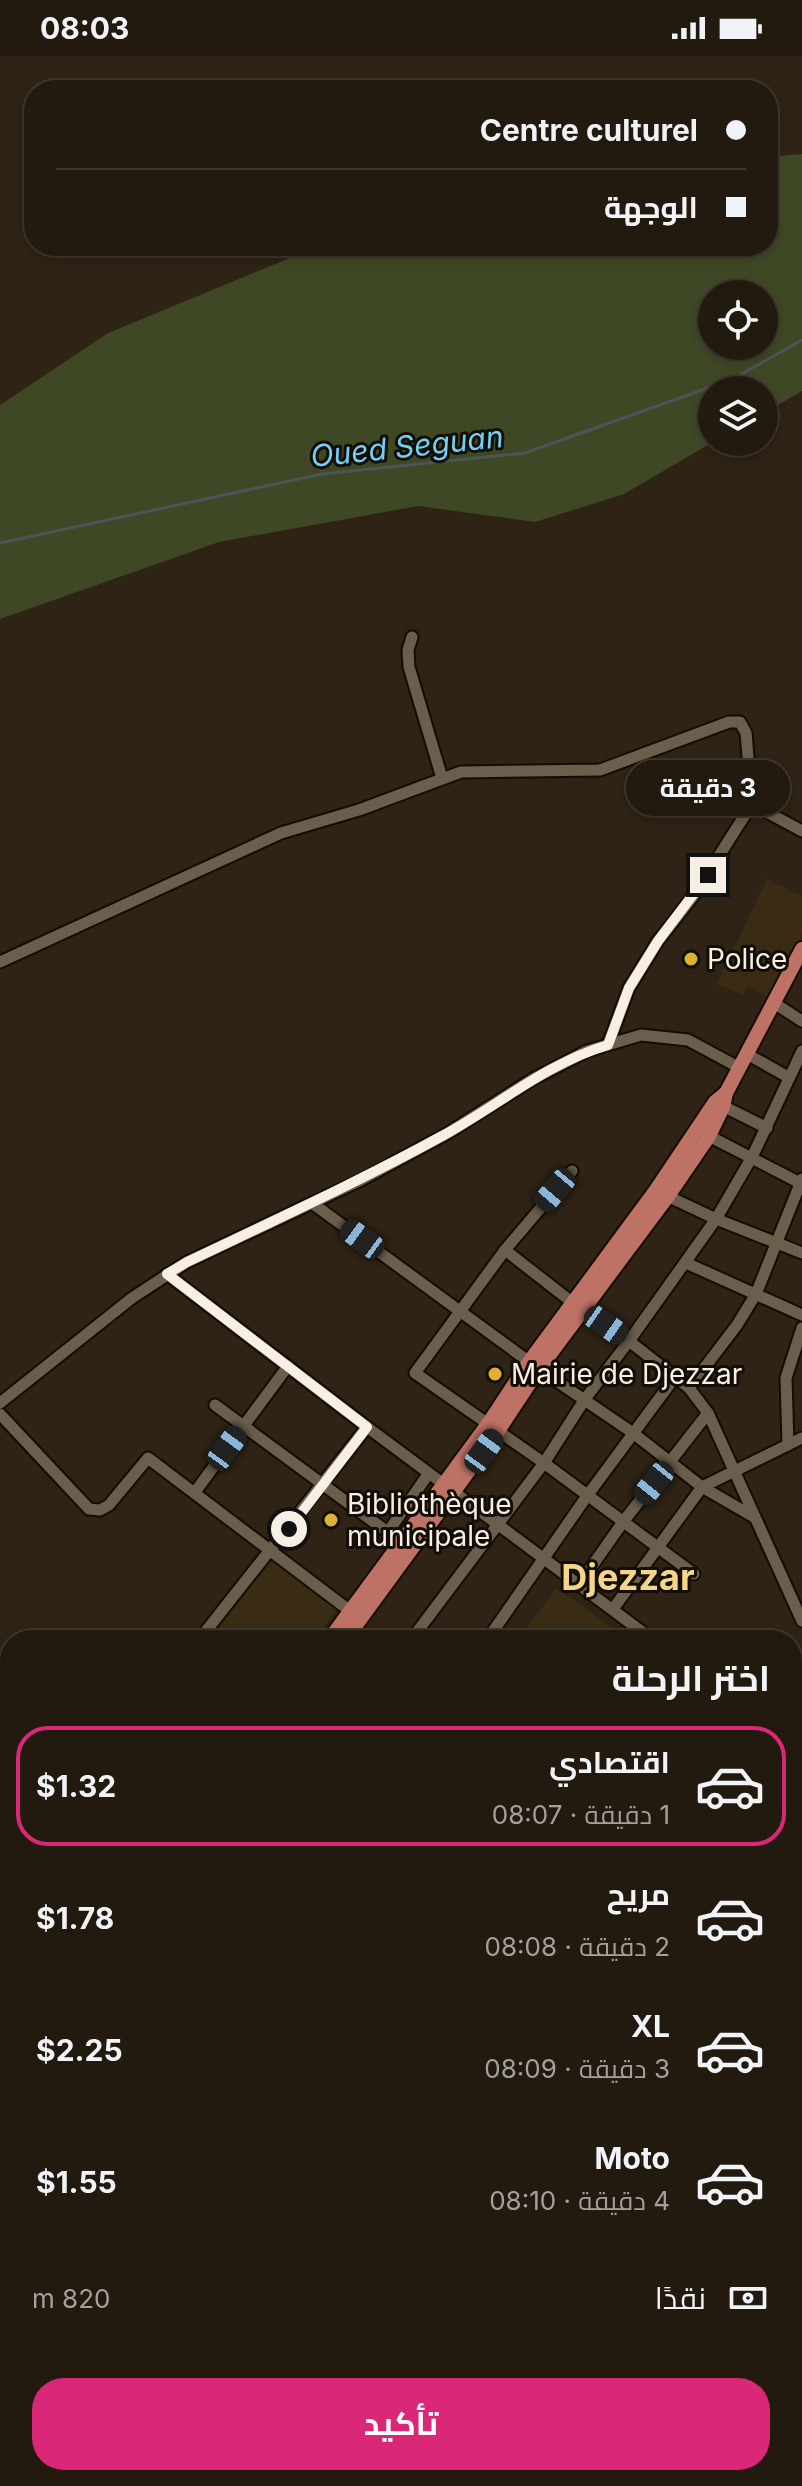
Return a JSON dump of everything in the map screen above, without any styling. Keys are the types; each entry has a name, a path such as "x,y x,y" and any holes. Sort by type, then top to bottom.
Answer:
{"main road":[{"path":"339,1630 355,1615 493,1428 534,1365 703,1133 802,949"},
{"path":"349,1630 355,1615 401,1542 449,1488"}],"street":[{"path":"412,637 408,650 409,667 442,778"},
{"path":"0,962 281,833 359,810 442,778 461,772 600,770 729,722 740,722 746,733 752,804 629,988 608,1045"},
{"path":"752,804 802,831"},
{"path":"774,1003 802,1021"},
{"path":"0,1403 132,1298 187,1262 363,1179 448,1133 533,1079 587,1051 641,1035 688,1040 788,1077"},
{"path":"419,1630 544,1463 585,1399 716,1219 767,1128 802,1051"},
{"path":"721,1101 767,1128"},
{"path":"689,1388 737,1325 756,1294 801,1182 703,1133"},
{"path":"572,1171 505,1250 415,1373 694,1574"},
{"path":"662,1193 716,1219 802,1253"},
{"path":"312,1203 633,1433 702,1487 754,1517"},
{"path":"505,1250 689,1388 708,1413 802,1621"},
{"path":"686,1263 802,1315"},
{"path":"167,1274 640,1630"},
{"path":"788,1445 786,1378 802,1328"},
{"path":"195,1492 288,1366"},
{"path":"494,1630 675,1377"},
{"path":"215,1405 401,1542"},
{"path":"578,1586 623,1522 708,1413"},
{"path":"0,1414 89,1509 100,1510 109,1505 148,1458 355,1615"},
{"path":"207,1630 367,1427"},
{"path":"613,1609 702,1487 802,1438"},
{"path":"388,1532 429,1473"}],"shaded area":[{"path":"767,879 802,896 802,934 770,998 748,986 743,995 717,984"},
{"path":"272,1560 337,1609 321,1630 214,1630"},
{"path":"556,1588 616,1630 525,1630"}],"green space":[{"path":"802,154 802,391 778,405 778,376 698,376 698,451 624,494 535,522 418,506 219,542 0,619 0,405 108,333 295,256 778,256 778,156"}],"waterway":[{"name":"Oued Seguan","path":"0,543 322,474 525,453 733,379 802,340"}],"place":[{"name":"Police","path":"691,959"},
{"name":"Mairie de Djezzar","path":"495,1374"},
{"name":"Bibliothèque municipale","path":"331,1520"}],"district":[{"name":"Djezzar","path":"628,1577"}],"route":[{"path":"289,1529 367,1427 167,1274 363,1179 448,1133 533,1079 587,1051 608,1045 629,988 658,941 708,875"}]}
